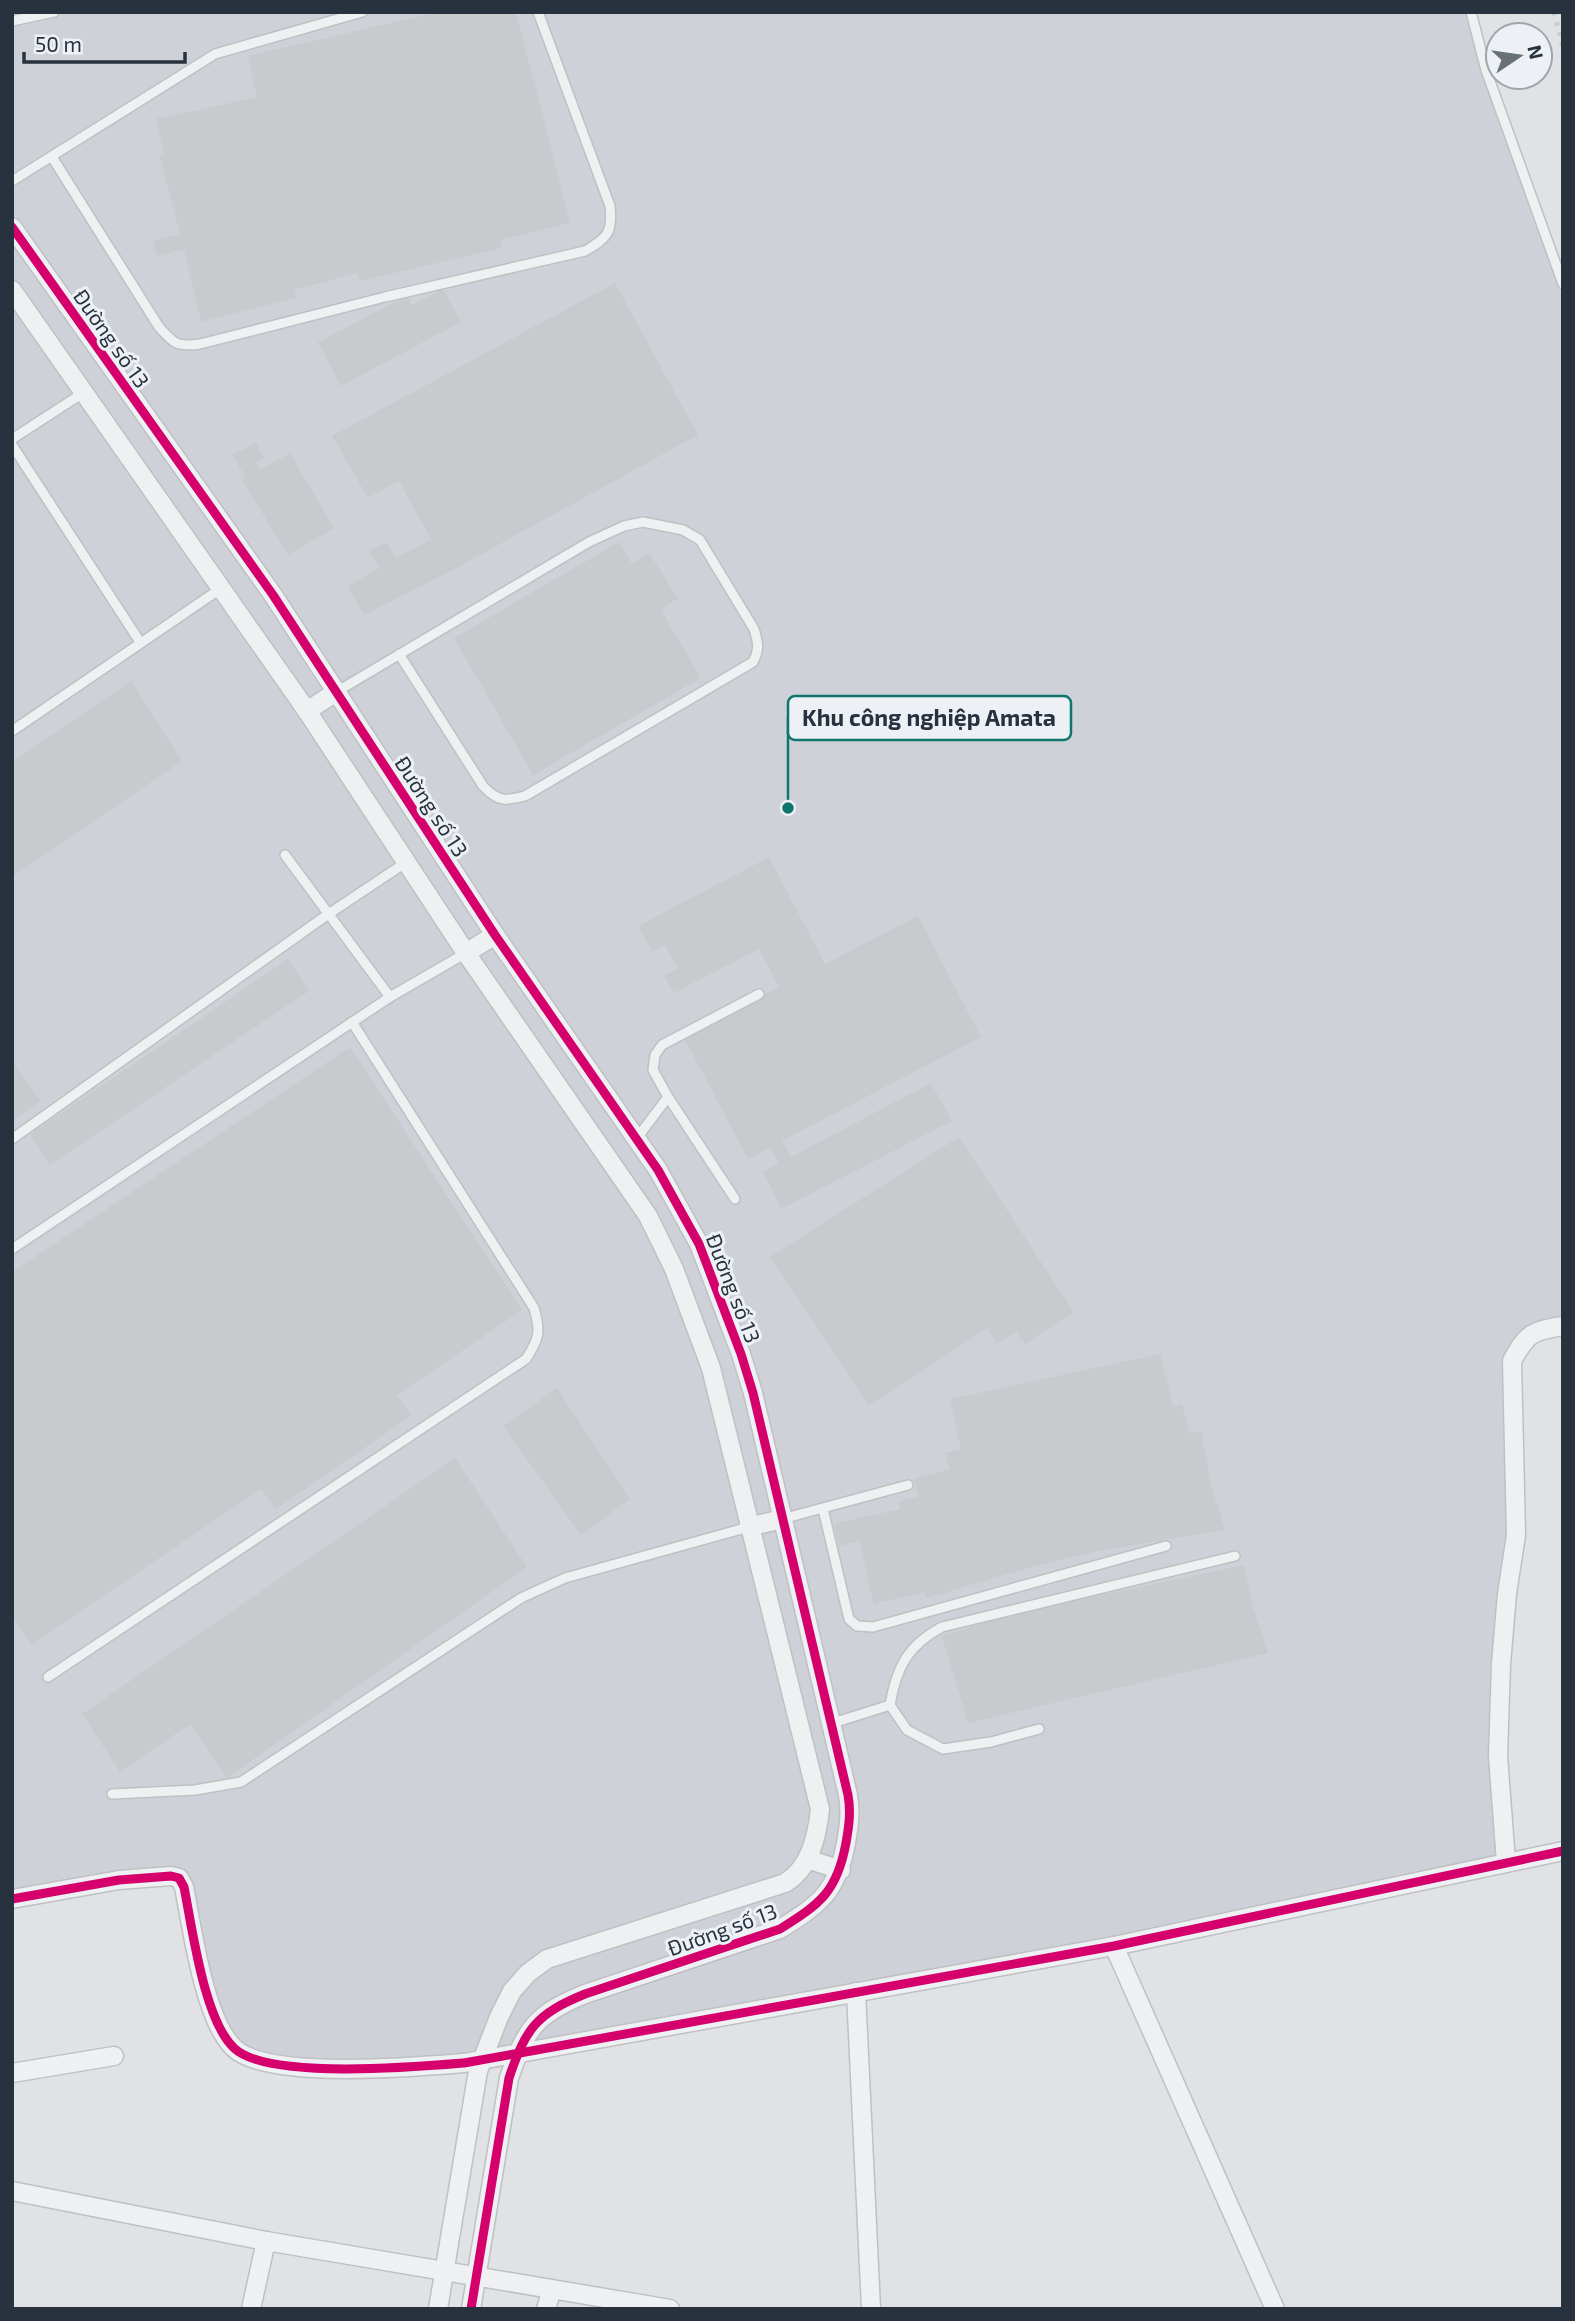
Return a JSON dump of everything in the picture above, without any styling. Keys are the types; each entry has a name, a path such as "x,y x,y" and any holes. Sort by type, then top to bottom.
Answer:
{"street":[{"name":"Đường số 13","path":"12,227 272,595 495,935 637,1138 699,1244 753,1393 851,1810 841,1870 832,1887 816,1905 780,1929 586,1994 555,2006 534,2023 517,2054 509,2078 471,2309"},
{"name":"Đường số 13","path":"12,290 307,711 405,863 648,1216 674,1269 711,1368 820,1810 817,1837 807,1859 795,1877 785,1883 547,1959 528,1973 512,1991 478,2071 438,2309"},
{"path":"307,711 336,692"},
{"path":"466,953 495,935"},
{"path":"1506,1862 1498,1756 1501,1664 1507,1594 1516,1535 1512,1361 1524,1339 1546,1329 1563,1326"},
{"path":"749,1527 782,1519"},
{"path":"12,1899 119,1880 171,1876 179,1878 184,1886 202,1977 214,2014 234,2049 260,2063 290,2067 393,2070 464,2063 517,2054 1114,1946 1563,1851"},
{"path":"807,1859 841,1870"},
{"path":"1114,1946 1275,2309"},
{"path":"856,1992 871,2309"},
{"path":"12,2073 114,2056"},
{"path":"12,2191 266,2241 670,2309"},
{"path":"251,2309 266,2241"},
{"path":"546,2309 552,2289"}],"lane":[{"path":"12,21 54,12"},
{"path":"12,181 215,54 362,12"},
{"path":"52,157 159,327 171,341 183,346 585,251 605,240 612,222 610,206 538,12"},
{"path":"1471,12 1486,70 1563,284"},
{"path":"12,439 83,393"},
{"path":"12,445 140,642"},
{"path":"336,692 399,654 589,542 624,526 643,522 683,530 700,540 754,629 759,644 753,662 525,796 507,800 494,797 484,786 399,654"},
{"path":"12,731 220,589"},
{"path":"285,856 390,997"},
{"path":"12,1139 327,915 405,863"},
{"path":"12,1249 390,997 466,953"},
{"path":"735,1199 653,1070 655,1055 662,1045 759,993"},
{"path":"48,1677 526,1359 536,1343 540,1327 534,1308 352,1022"},
{"path":"637,1138 668,1097"},
{"path":"782,1519 908,1485"},
{"path":"823,1509 849,1619 857,1626 873,1626 1166,1546"},
{"path":"112,1794 195,1790 242,1782 521,1598 565,1578 749,1527"},
{"path":"1039,1729 991,1742 943,1749 907,1730 890,1705 894,1678 923,1637 942,1627 1235,1556"},
{"path":"830,1724 890,1705"}],"shaded area":[{"path":"12,12 1466,12 1484,80 1484,91 1488,91 1518,168 1563,298 1563,1318 1519,1332 1505,1360 1508,1535 1498,1856 1110,1939 461,2056 393,2062 264,2056 239,2043 220,2011 189,1879 12,1891"}],"building":[{"path":"438,12 516,12 570,223 500,240 502,248 360,281 357,273 294,290 296,298 201,322 184,249 157,256 153,241 180,234 160,156 165,155 156,119 257,97 248,56"},
{"path":"615,283 698,435 449,572 364,615 348,586 379,568 369,551 386,542 396,558 431,539 399,481 368,498 332,436"},
{"path":"443,289 461,322 341,386 318,342 407,296 412,305"},
{"path":"256,443 264,458 256,462 260,470 290,453 334,528 288,555 242,480 246,478 232,455"},
{"path":"619,542 632,564 649,553 678,598 661,610 701,678 533,775 454,638"},
{"path":"131,681 182,761 12,877 12,762"},
{"path":"769,857 825,964 918,916 981,1037 782,1141 791,1157 931,1083 952,1121 781,1209 763,1171 779,1164 770,1148 748,1159 682,1034 779,987 759,949 674,993 664,976 678,968 665,945 652,952 638,926"},
{"path":"288,959 309,991 50,1165 30,1134"},
{"path":"350,1047 522,1310 397,1395 411,1416 276,1509 261,1489 31,1645 12,1617 12,1272"},
{"path":"12,1060 40,1101 12,1121"},
{"path":"959,1137 1074,1312 1025,1344 1016,1332 997,1344 987,1328 869,1406 770,1257"},
{"path":"1160,1354 1173,1406 1182,1405 1189,1433 1201,1432 1212,1489 1225,1530 1097,1551 926,1598 924,1592 874,1604 859,1541 839,1546 834,1524 900,1509 898,1502 919,1496 914,1479 950,1469 945,1453 961,1449 950,1399"},
{"path":"557,1388 630,1499 581,1535 503,1426"},
{"path":"455,1458 527,1567 227,1778 190,1724 120,1772 82,1714"},
{"path":"1244,1565 1253,1607 1268,1653 968,1723 942,1636 1011,1615"}],"railway":[{"path":"1554,12 1563,48"}],"cycle path":[{"path":"12,227 273,595 495,935 658,1170 699,1244 753,1393 848,1795 848,1831 838,1874 825,1895 806,1912 780,1929 568,2001 535,2025 521,2047 509,2078 471,2309"},
{"path":"12,1899 119,1880 171,1876 179,1878 184,1887 207,1995 224,2035 234,2048 251,2058 309,2068 413,2067 464,2063 1114,1946 1563,1851"}],"place":[{"name":"Khu công nghiệp Amata","path":"788,808"}]}
